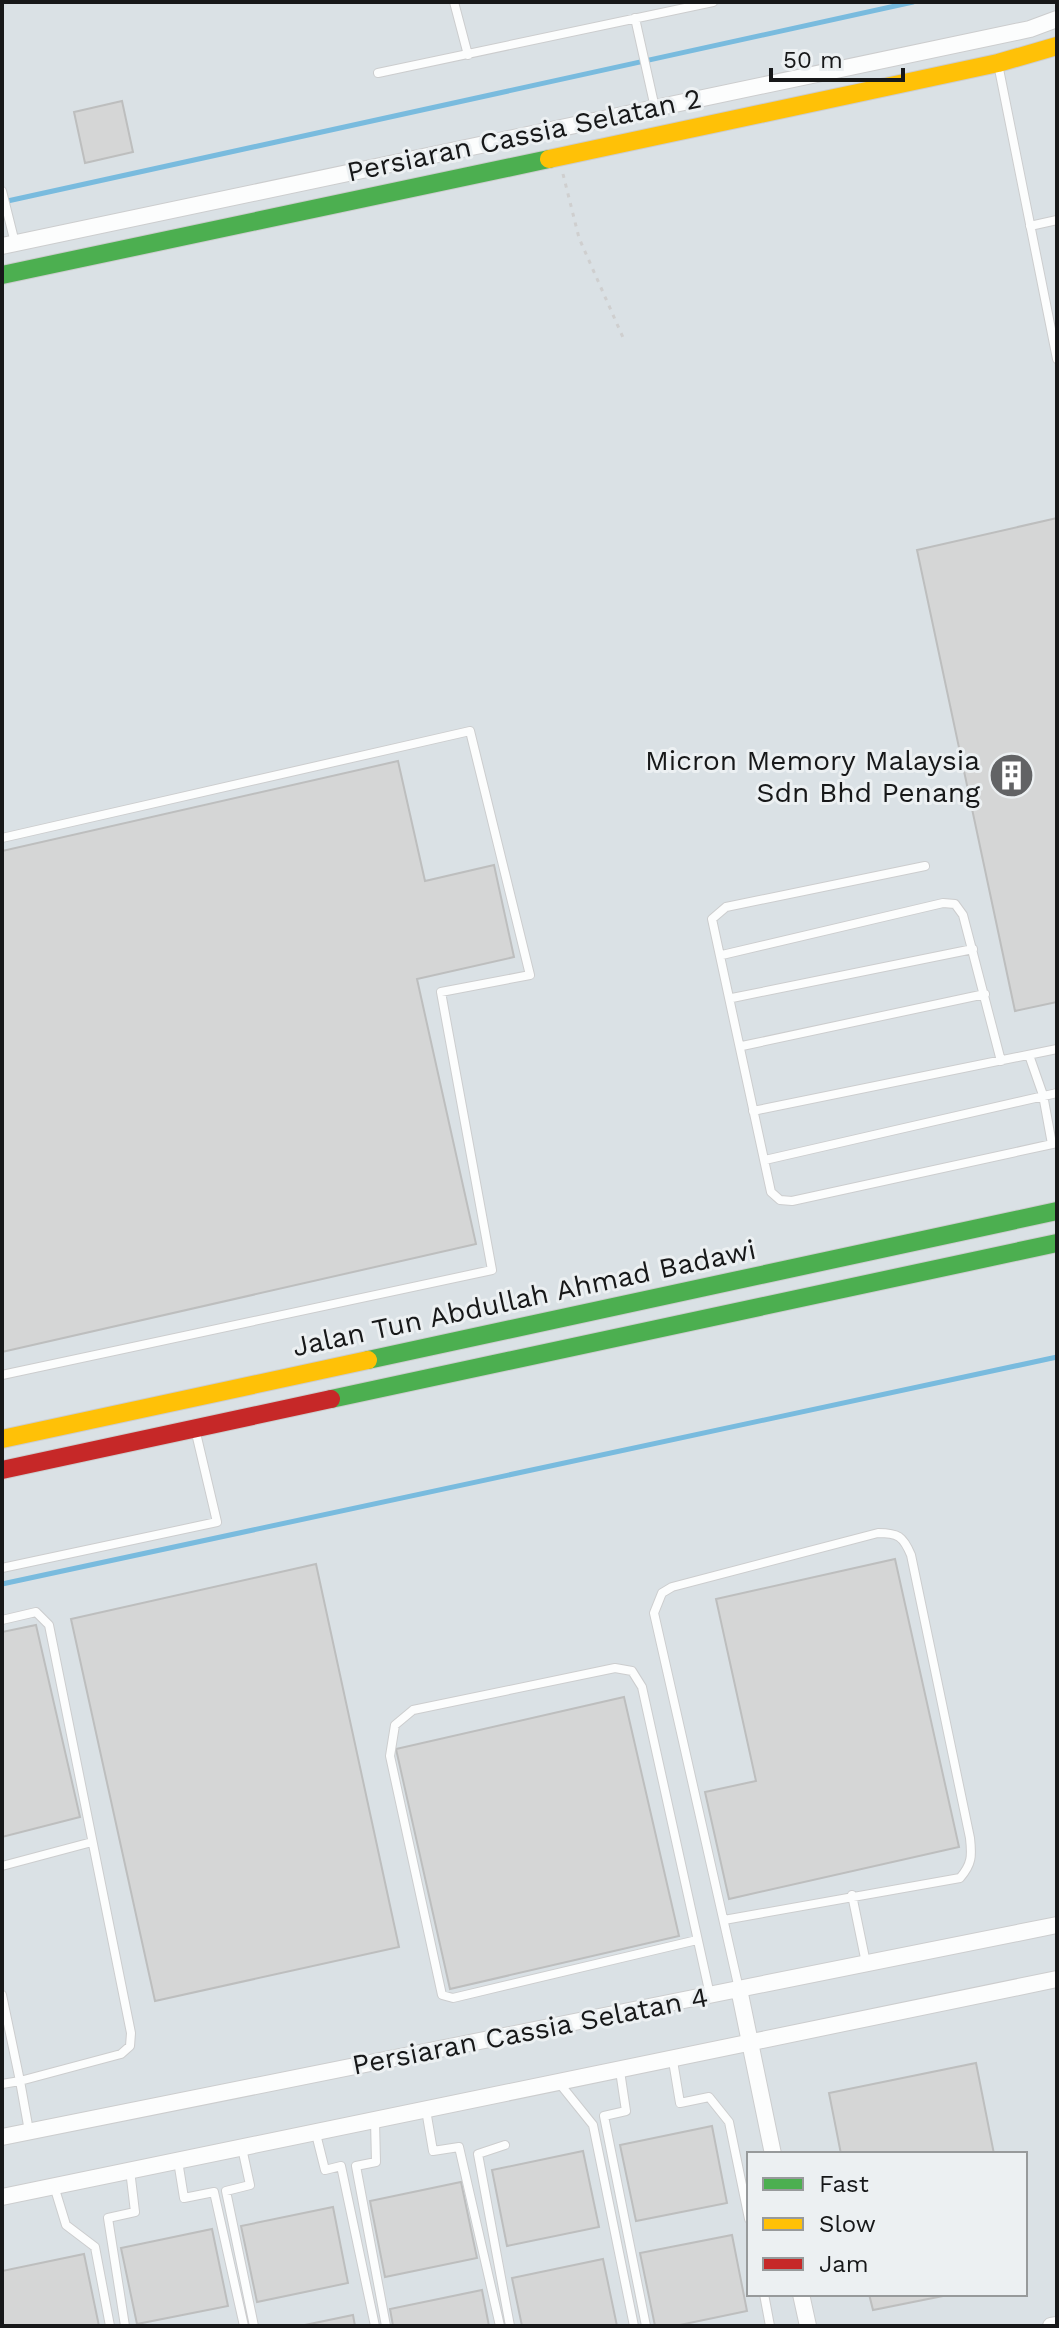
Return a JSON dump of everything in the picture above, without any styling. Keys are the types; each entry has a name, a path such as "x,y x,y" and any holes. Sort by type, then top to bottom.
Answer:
{"main road":[{"name":"Persiaran Cassia Selatan 2","path":"2,275 998,63 1057,46"},
{"name":"Jalan Tun Abdullah Ahmad Badawi","path":"2,1439 1057,1211"},
{"name":"Jalan Tun Abdullah Ahmad Badawi","path":"2,1470 1057,1243"}],"street":[{"name":"Persiaran Cassia Selatan 2","path":"9,245 1030,29 1057,19"},
{"name":"Persiaran Cassia Selatan 4","path":"2,2137 1057,1925"},
{"path":"2,2197 673,2061 1057,1979"},
{"path":"739,1989 773,2152"},
{"path":"801,2296 808,2326"},
{"path":"1051,2326 1057,2325"}],"lane":[{"path":"454,2 468,55"},
{"path":"378,73 713,2"},
{"path":"635,18 655,108"},
{"path":"998,63 1057,359"},
{"path":"2,191 9,245"},
{"path":"1030,226 1057,220"},
{"path":"2,838 470,731 530,975 441,992 492,1270 2,1375"},
{"path":"925,866 726,907 712,919 732,998 771,1192 780,1200 792,1201 1054,1143 1043,1095 1029,1055"},
{"path":"722,955 943,903 955,904 963,915 973,949 1001,1061"},
{"path":"732,998 973,949"},
{"path":"742,1046 985,994"},
{"path":"753,1111 1057,1049"},
{"path":"765,1160 1057,1093"},
{"path":"2,1568 217,1522 195,1429"},
{"path":"724,1920 960,1878 972,1858 911,1555 905,1540 897,1533 878,1533 672,1587 656,1603 654,1613 739,1989"},
{"path":"2,1620 36,1612 49,1625 131,2033 130,2046 121,2054 2,2084"},
{"path":"697,1940 453,1998 442,1995 390,1756 395,1725 413,1710 615,1668 632,1671 642,1687 710,1995"},
{"path":"2,1866 92,1842"},
{"path":"852,1895 866,1963"},
{"path":"2,1995 29,2131"},
{"path":"673,2061 680,2103 709,2097 729,2122 747,2209"},
{"path":"620,2071 626,2111 604,2116 646,2326"},
{"path":"560,2084 593,2125 634,2326"},
{"path":"426,2110 433,2151 459,2147 500,2326"},
{"path":"375,2121 376,2162 356,2166 386,2326"},
{"path":"316,2134 325,2170 341,2166 375,2326"},
{"path":"505,2145 478,2154 510,2326"},
{"path":"242,2148 250,2185 226,2191 254,2326"},
{"path":"178,2161 184,2198 214,2192 244,2326"},
{"path":"125,2326 108,2218 135,2212 130,2170"},
{"path":"54,2186 66,2225 95,2247 110,2326"},
{"path":"764,2296 770,2326"}],"path":[{"path":"558,156 579,238 625,342"}],"shaded area":[{"path":"2,2 1057,2 1057,2326 2,2326"}],"building":[{"path":"122,101 133,152 85,163 74,112"},
{"name":"Micron Memory Malaysia Sdn Bhd Penang","path":"1057,518 1057,1002 1015,1011 917,550"},
{"path":"398,761 425,881 494,865 514,957 417,979 476,1244 2,1352 2,851"},
{"path":"895,1559 959,1847 729,1899 705,1792 756,1781 716,1599"},
{"path":"316,1564 399,1947 155,2001 71,1619"},
{"path":"36,1625 80,1817 2,1837 2,1632"},
{"path":"624,1697 679,1936 450,1989 396,1749"},
{"path":"976,2063 994,2152 841,2152 829,2093"},
{"path":"712,2126 727,2203 636,2221 620,2145"},
{"path":"583,2151 599,2227 507,2246 492,2170"},
{"path":"461,2182 477,2258 385,2277 370,2201"},
{"path":"333,2207 348,2283 257,2302 241,2226"},
{"path":"212,2229 228,2306 137,2324 121,2248"},
{"path":"732,2235 747,2311 675,2326 655,2326 640,2253"},
{"path":"84,2254 99,2326 3,2326 2,2271"},
{"path":"603,2259 617,2326 522,2326 512,2278"},
{"path":"482,2290 489,2326 393,2326 390,2309"},
{"path":"870,2296 943,2296 873,2310"},
{"path":"353,2315 355,2326 300,2326"}],"waterway":[{"path":"3,202 913,2"},
{"path":"2,1584 1057,1357"}],"traffic: fast":[{"path":"2,275 549,159"},
{"path":"368,1360 1057,1211"},
{"path":"331,1399 1057,1243"}],"traffic: slow":[{"path":"549,159 998,63 1057,46"},
{"path":"2,1439 368,1360"}],"traffic: jam":[{"path":"2,1470 331,1399"}],"place":[{"name":"Micron Memory Malaysia Sdn Bhd Penang","path":"1011,776"}]}
